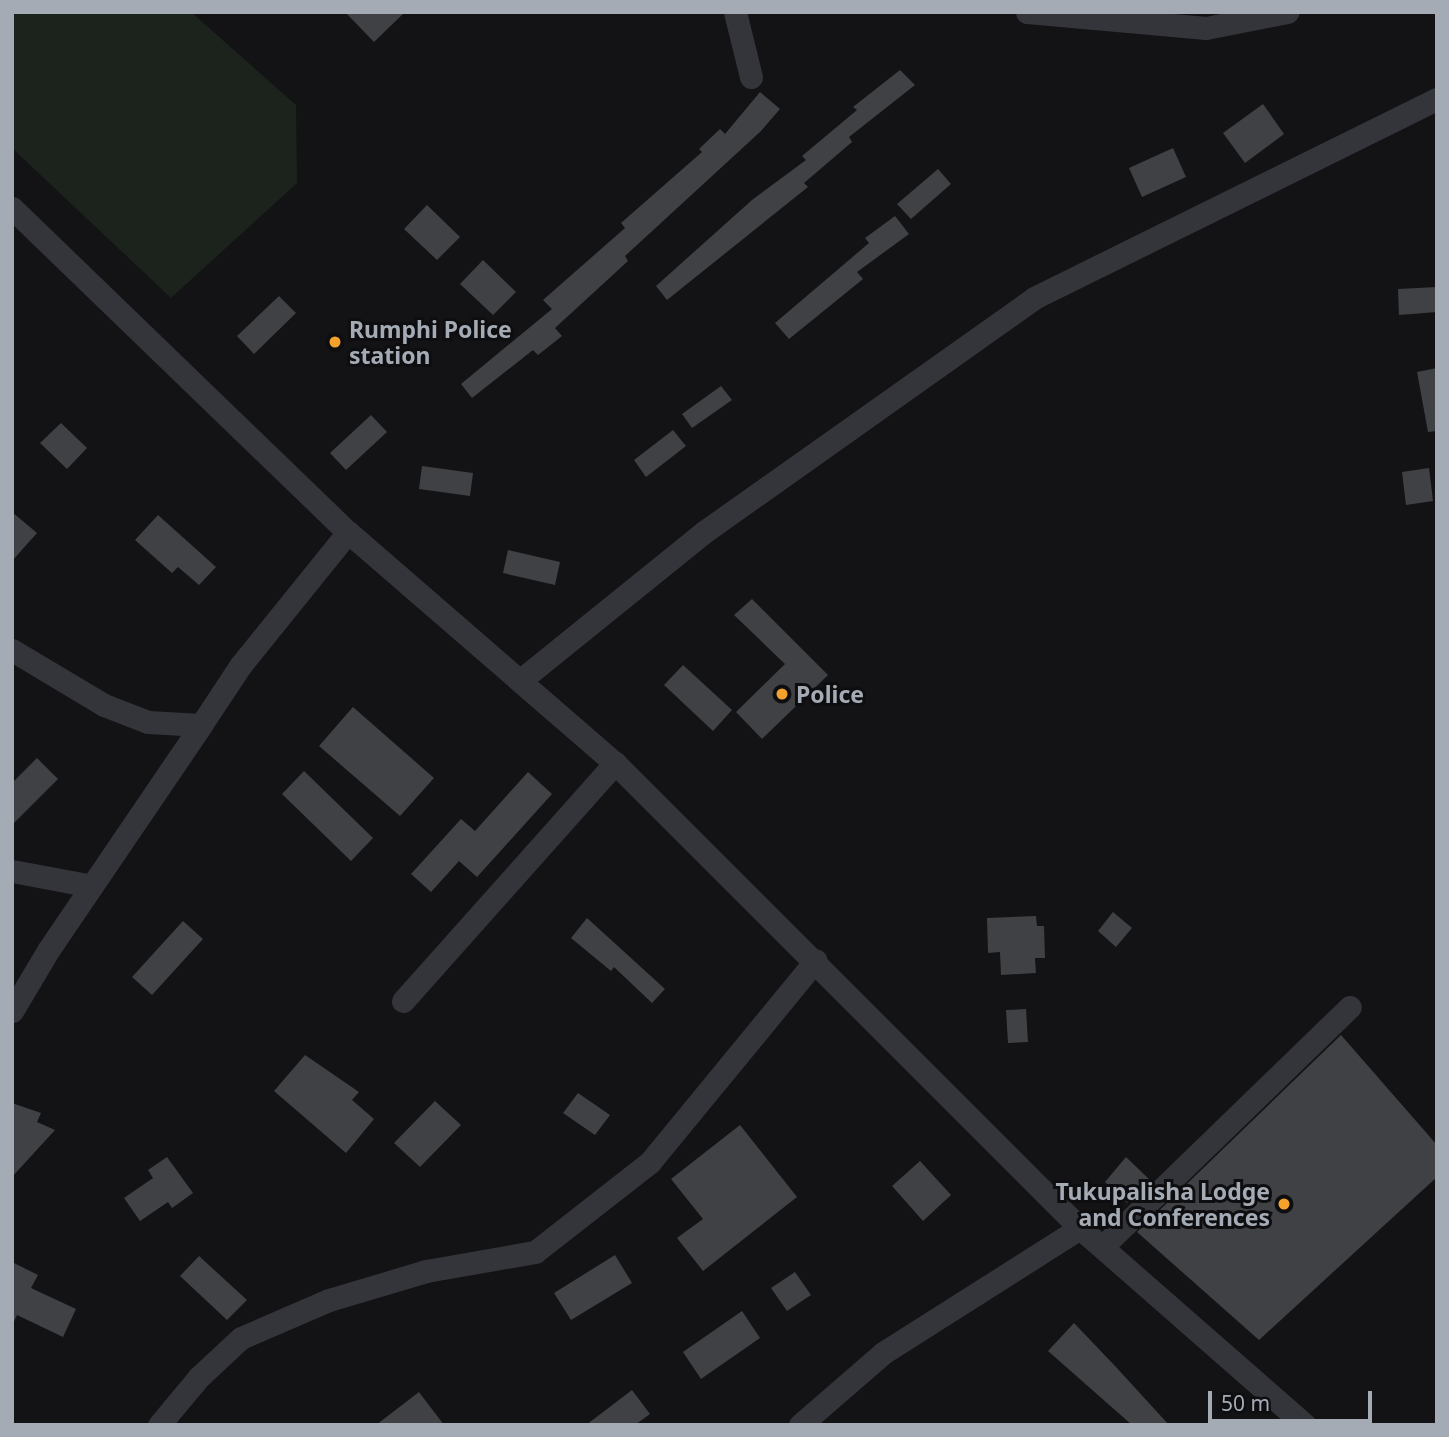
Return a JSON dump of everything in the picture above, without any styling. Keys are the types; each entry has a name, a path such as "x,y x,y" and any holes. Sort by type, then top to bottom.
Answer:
{"street":[{"path":"735,12 751,77"},
{"path":"1027,12 1206,28 1287,12"},
{"path":"522,679 704,532 1034,298 1437,99"},
{"path":"12,208 348,532 522,679 615,763 816,960 1080,1228 1305,1425"},
{"path":"12,1011 23,973 92,886 248,655 348,532"},
{"path":"12,650 104,705 148,722 201,725"},
{"path":"403,1002 615,763"},
{"path":"12,871 92,886"},
{"path":"159,1425 199,1377 241,1338 330,1300 426,1271 535,1252 650,1162 816,960"},
{"path":"1102,1247 1350,1007"},
{"path":"800,1425 883,1353 1080,1228"}],"shaded area":[{"path":"12,12 191,12 296,105 297,183 171,298 12,148"}],"building":[{"path":"345,12 405,12 374,42"},
{"path":"900,70 915,85 849,137 852,142 804,183 808,187 667,300 656,286 752,200 806,160 802,156 857,110 853,107"},
{"path":"760,92 780,109 761,131 625,256 628,261 555,328 562,336 538,355 533,350 472,398 461,384 552,309 543,300 625,228 621,223 702,152 699,149 720,129 725,134"},
{"path":"1263,104 1284,134 1245,163 1223,133"},
{"path":"1173,148 1186,177 1142,197 1129,168"},
{"path":"938,169 951,184 911,219 897,204"},
{"path":"427,205 460,237 437,260 404,229"},
{"path":"895,216 909,234 857,272 863,279 789,339 775,323 869,243 865,238"},
{"path":"483,260 516,292 493,315 460,284"},
{"path":"1437,287 1437,312 1399,315 1398,289"},
{"path":"279,296 296,313 254,354 237,336"},
{"path":"1437,368 1437,431 1428,432 1417,372"},
{"path":"721,386 732,400 692,428 682,414"},
{"path":"371,415 387,432 346,470 330,453"},
{"path":"61,423 87,448 67,469 40,443"},
{"path":"673,430 686,446 646,477 634,460"},
{"path":"422,466 473,473 470,496 419,489"},
{"path":"1429,468 1433,501 1406,505 1402,472"},
{"path":"12,512 37,533 12,561"},
{"path":"158,515 216,567 199,585 178,567 172,573 135,540"},
{"path":"508,550 560,562 555,585 503,573"},
{"name":"Police","path":"752,599 828,675 762,739 736,712 785,664 734,615"},
{"name":"Police","path":"683,665 732,710 713,731 664,685"},
{"path":"353,707 434,778 400,816 319,746"},
{"path":"37,758 58,779 12,825 12,783"},
{"path":"304,771 373,838 351,861 282,794"},
{"path":"528,772 552,794 477,877 459,861 431,892 411,874 461,819 475,831"},
{"path":"1113,912 1132,928 1116,947 1098,931"},
{"path":"1036,916 1037,926 1044,926 1045,958 1035,958 1036,973 1001,975 1000,952 988,953 987,918"},
{"path":"587,918 665,989 652,1003 614,967 611,971 571,938"},
{"path":"183,921 203,939 152,995 132,977"},
{"path":"1026,1009 1028,1042 1008,1043 1006,1010"},
{"name":"Tukupalisha Lodge and Conferences","path":"1341,1035 1437,1145 1437,1177 1259,1340 1137,1232"},
{"path":"305,1055 359,1092 352,1100 374,1119 346,1153 274,1091"},
{"path":"578,1093 610,1115 595,1135 563,1113"},
{"path":"435,1101 461,1125 420,1167 394,1143"},
{"path":"12,1103 41,1113 37,1122 55,1130 12,1177"},
{"path":"740,1125 797,1197 703,1271 677,1238 703,1219 671,1179"},
{"path":"167,1157 193,1193 172,1208 168,1202 140,1221 124,1198 153,1178 148,1170"},
{"path":"1126,1157 1151,1181 1127,1203 1105,1182"},
{"path":"920,1161 951,1195 923,1221 892,1186"},
{"path":"615,1255 632,1283 571,1320 554,1293"},
{"path":"199,1256 247,1300 227,1320 180,1276"},
{"path":"12,1262 38,1275 31,1288 76,1309 63,1337 17,1315 12,1326"},
{"path":"795,1272 811,1295 787,1311 771,1288"},
{"path":"742,1311 760,1338 701,1379 683,1352"},
{"path":"1074,1323 1169,1425 1132,1425 1048,1351"},
{"path":"632,1390 650,1414 635,1425 586,1425"},
{"path":"419,1392 444,1425 376,1425"}],"place":[{"name":"Rumphi Police station","path":"335,342"},
{"name":"Police","path":"782,694"},
{"name":"Tukupalisha Lodge and Conferences","path":"1284,1204"}]}
